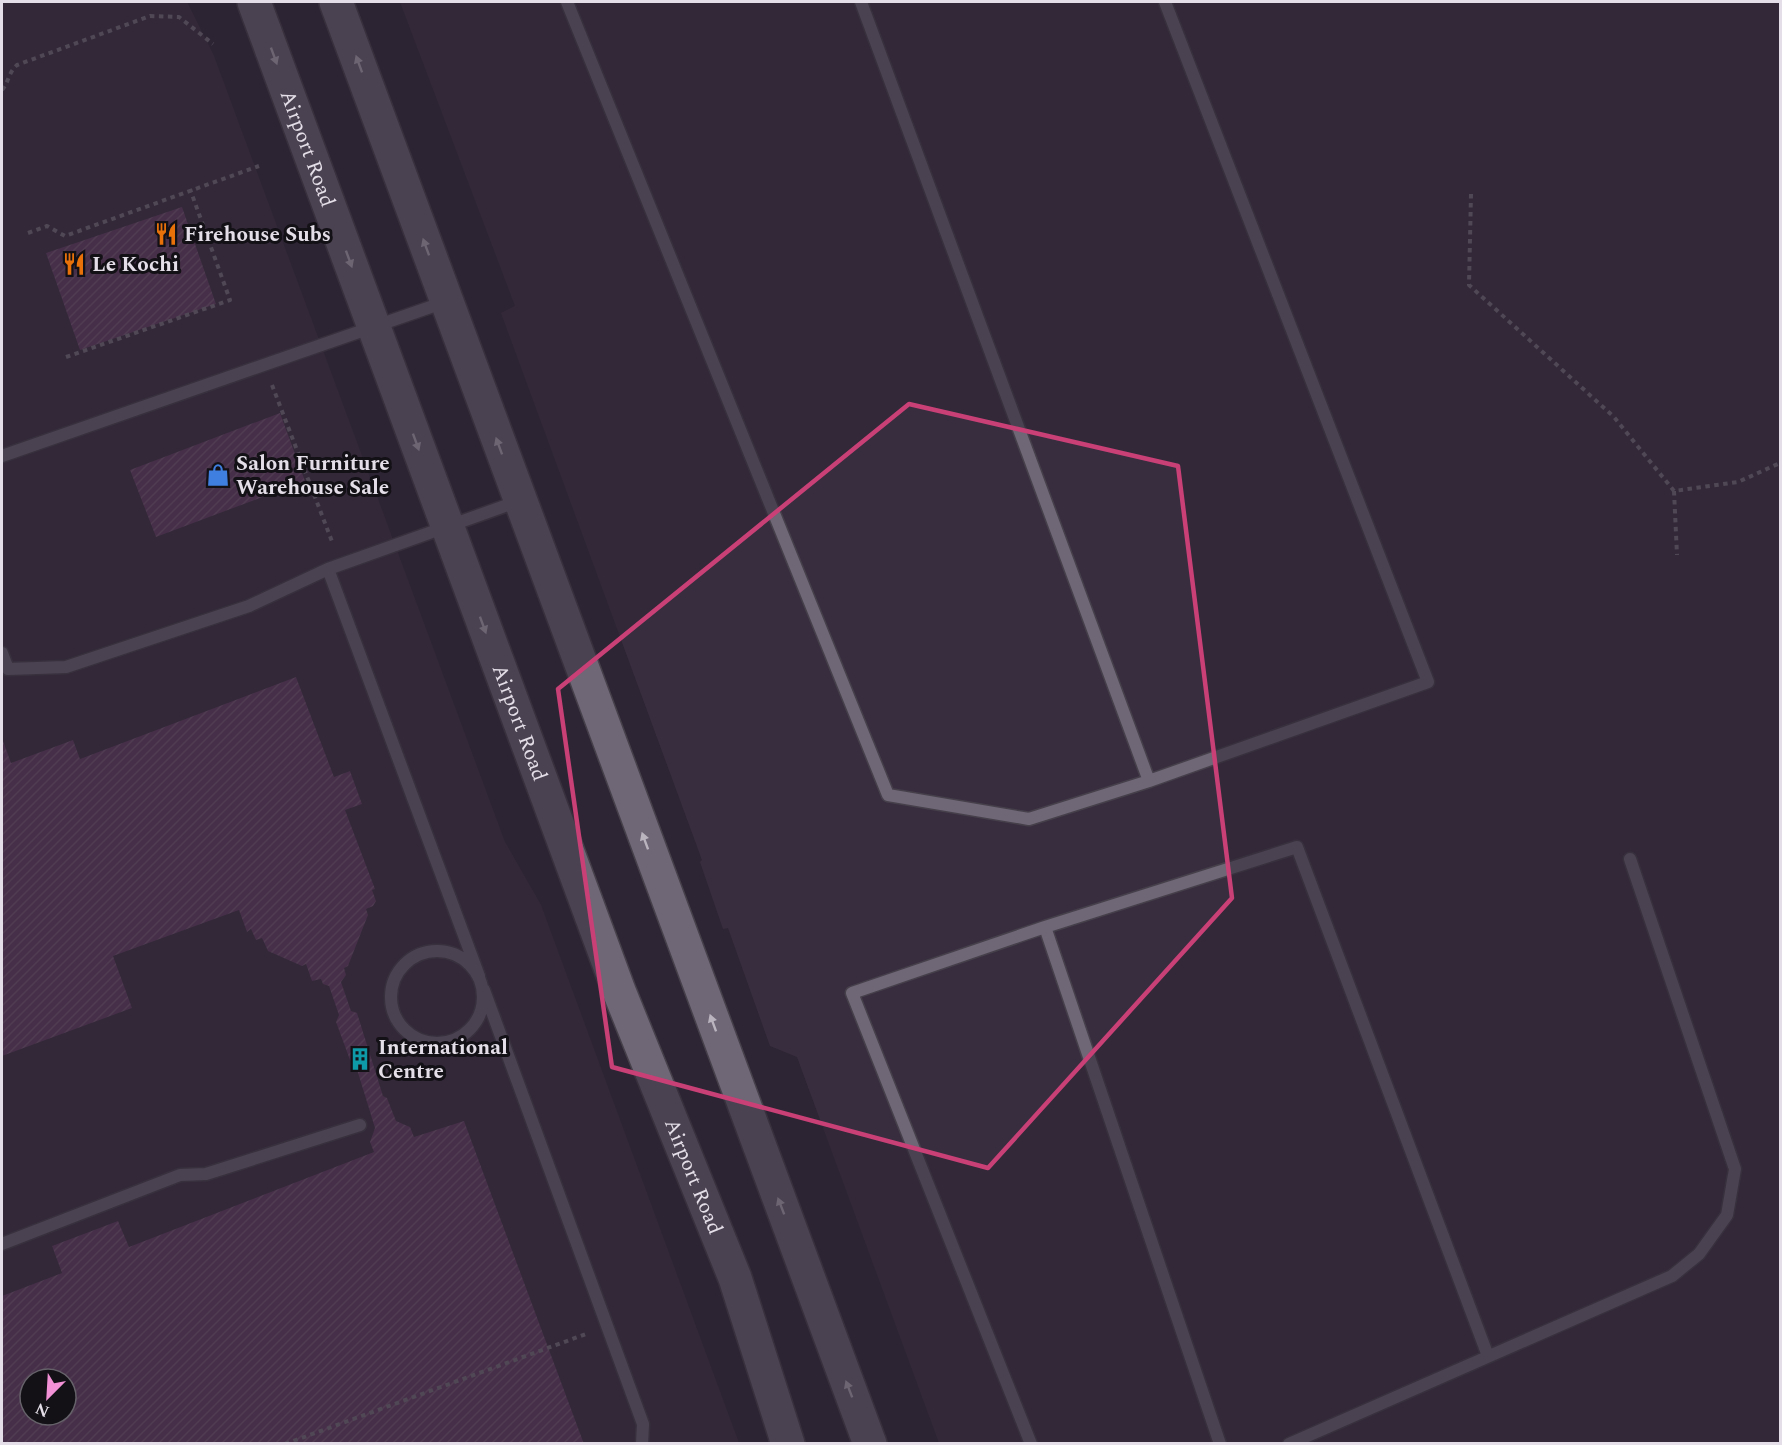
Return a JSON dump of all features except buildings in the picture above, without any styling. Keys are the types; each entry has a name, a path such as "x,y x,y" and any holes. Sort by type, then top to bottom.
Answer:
{"main road":[{"name":"Airport Road","path":"254,2 619,991 735,1278 788,1443"},
{"path":"336,2 870,1443"}],"lane":[{"path":"567,2 888,795 1029,819 1149,781 1428,682 1165,2"},
{"path":"861,2 1149,781"},
{"path":"2,456 446,302"},
{"path":"2,653 8,669 66,667 249,606 328,569 519,501"},
{"path":"328,569 643,1424 642,1443"},
{"path":"1032,1443 852,993 1045,927 1296,847 1488,1356"},
{"path":"1289,1443 1672,1276 1699,1254 1727,1215 1735,1169 1630,859"},
{"path":"1045,927 1220,1443"},
{"path":"478,976 470,963 457,954 442,950 426,951 412,957 400,968 393,981 390,997 393,1012 400,1025 412,1035 426,1042 441,1043 456,1040 478,1019 483,1005 484,990"},
{"path":"2,1245 180,1175 206,1174 360,1125"}],"path":[{"path":"2,90 8,84 10,72 17,65 150,16 179,17 213,44"},
{"path":"28,233 47,226 65,236 259,166"},
{"path":"66,357 230,300 190,189"},
{"path":"1471,195 1469,285 1614,417 1674,491 1677,555"},
{"path":"264,364 341,564"},
{"path":"1674,491 1738,482 1780,464"},
{"path":"285,1443 607,1327"}],"highlighted area":[{"path":"909,404 1178,466 1232,898 988,1168 612,1067 558,689"}],"shaded area":[{"path":"2,2 187,2 214,56 505,842 541,905 739,1443 2,1444"},
{"path":"400,2 1780,2 1780,1443 939,1443 797,1057 770,1046 728,928 723,929 700,862 702,860 501,313 515,306"}],"place":[{"name":"Firehouse Subs","path":"166,234"},
{"name":"Le Kochi","path":"74,264"},
{"name":"Salon Furniture Warehouse Sale","path":"218,475"},
{"name":"International Centre","path":"360,1059"}]}
